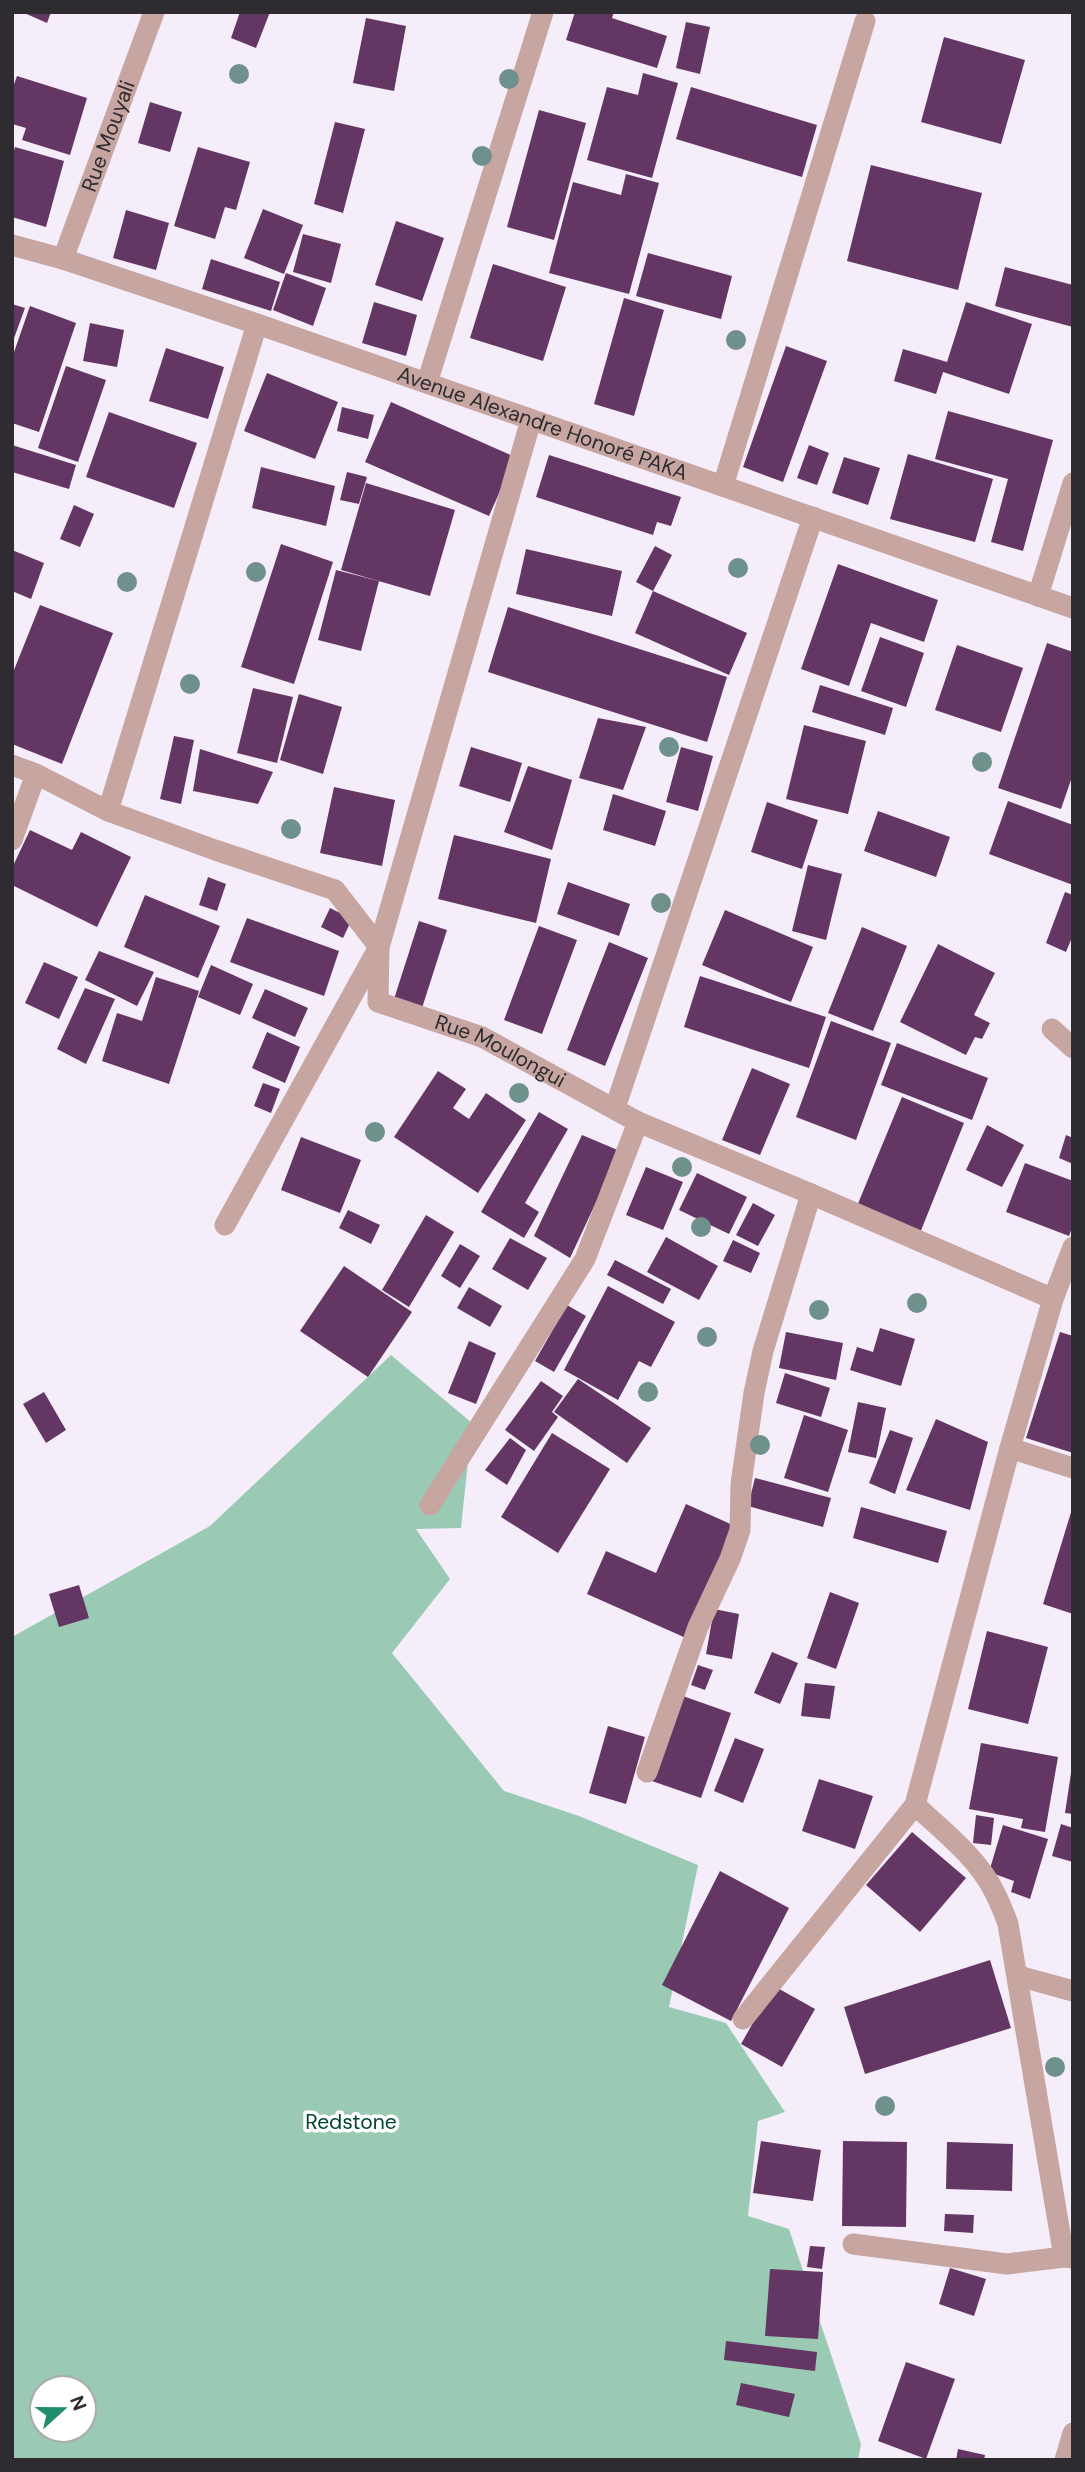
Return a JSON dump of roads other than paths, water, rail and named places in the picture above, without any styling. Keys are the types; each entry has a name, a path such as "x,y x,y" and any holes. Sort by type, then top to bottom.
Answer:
{"street":[{"name":"Rue Mouyali","path":"63,259 154,12"},
{"path":"427,383 543,12"},
{"path":"723,486 865,21"},
{"name":"Avenue Alexandre Honoré PAKA","path":"12,245 63,259 257,324 1073,608"},
{"path":"108,811 257,324"},
{"path":"225,1226 379,947 531,420"},
{"path":"1038,596 1073,483"},
{"path":"615,1108 813,517"},
{"path":"12,765 36,774 108,811 335,890 379,947"},
{"path":"12,840 36,774"},
{"name":"Rue Moulongui","path":"379,947 378,1003 482,1037 638,1122 1053,1299"},
{"path":"1052,1029 1073,1048"},
{"path":"430,1505 585,1259 638,1122"},
{"path":"647,1772 698,1627 730,1559 740,1530 741,1484 754,1393 811,1194"},
{"path":"743,2019 915,1805 1010,1448 1053,1299 1073,1247"},
{"path":"1010,1448 1073,1468"},
{"path":"853,2244 1007,2264 1068,2258 1008,1924 995,1892 960,1847 915,1805"},
{"path":"1018,1976 1073,1991"},
{"path":"1065,2460 1073,2433"}],"park label":[{"name":"Redstone","path":"351,2122"}]}
